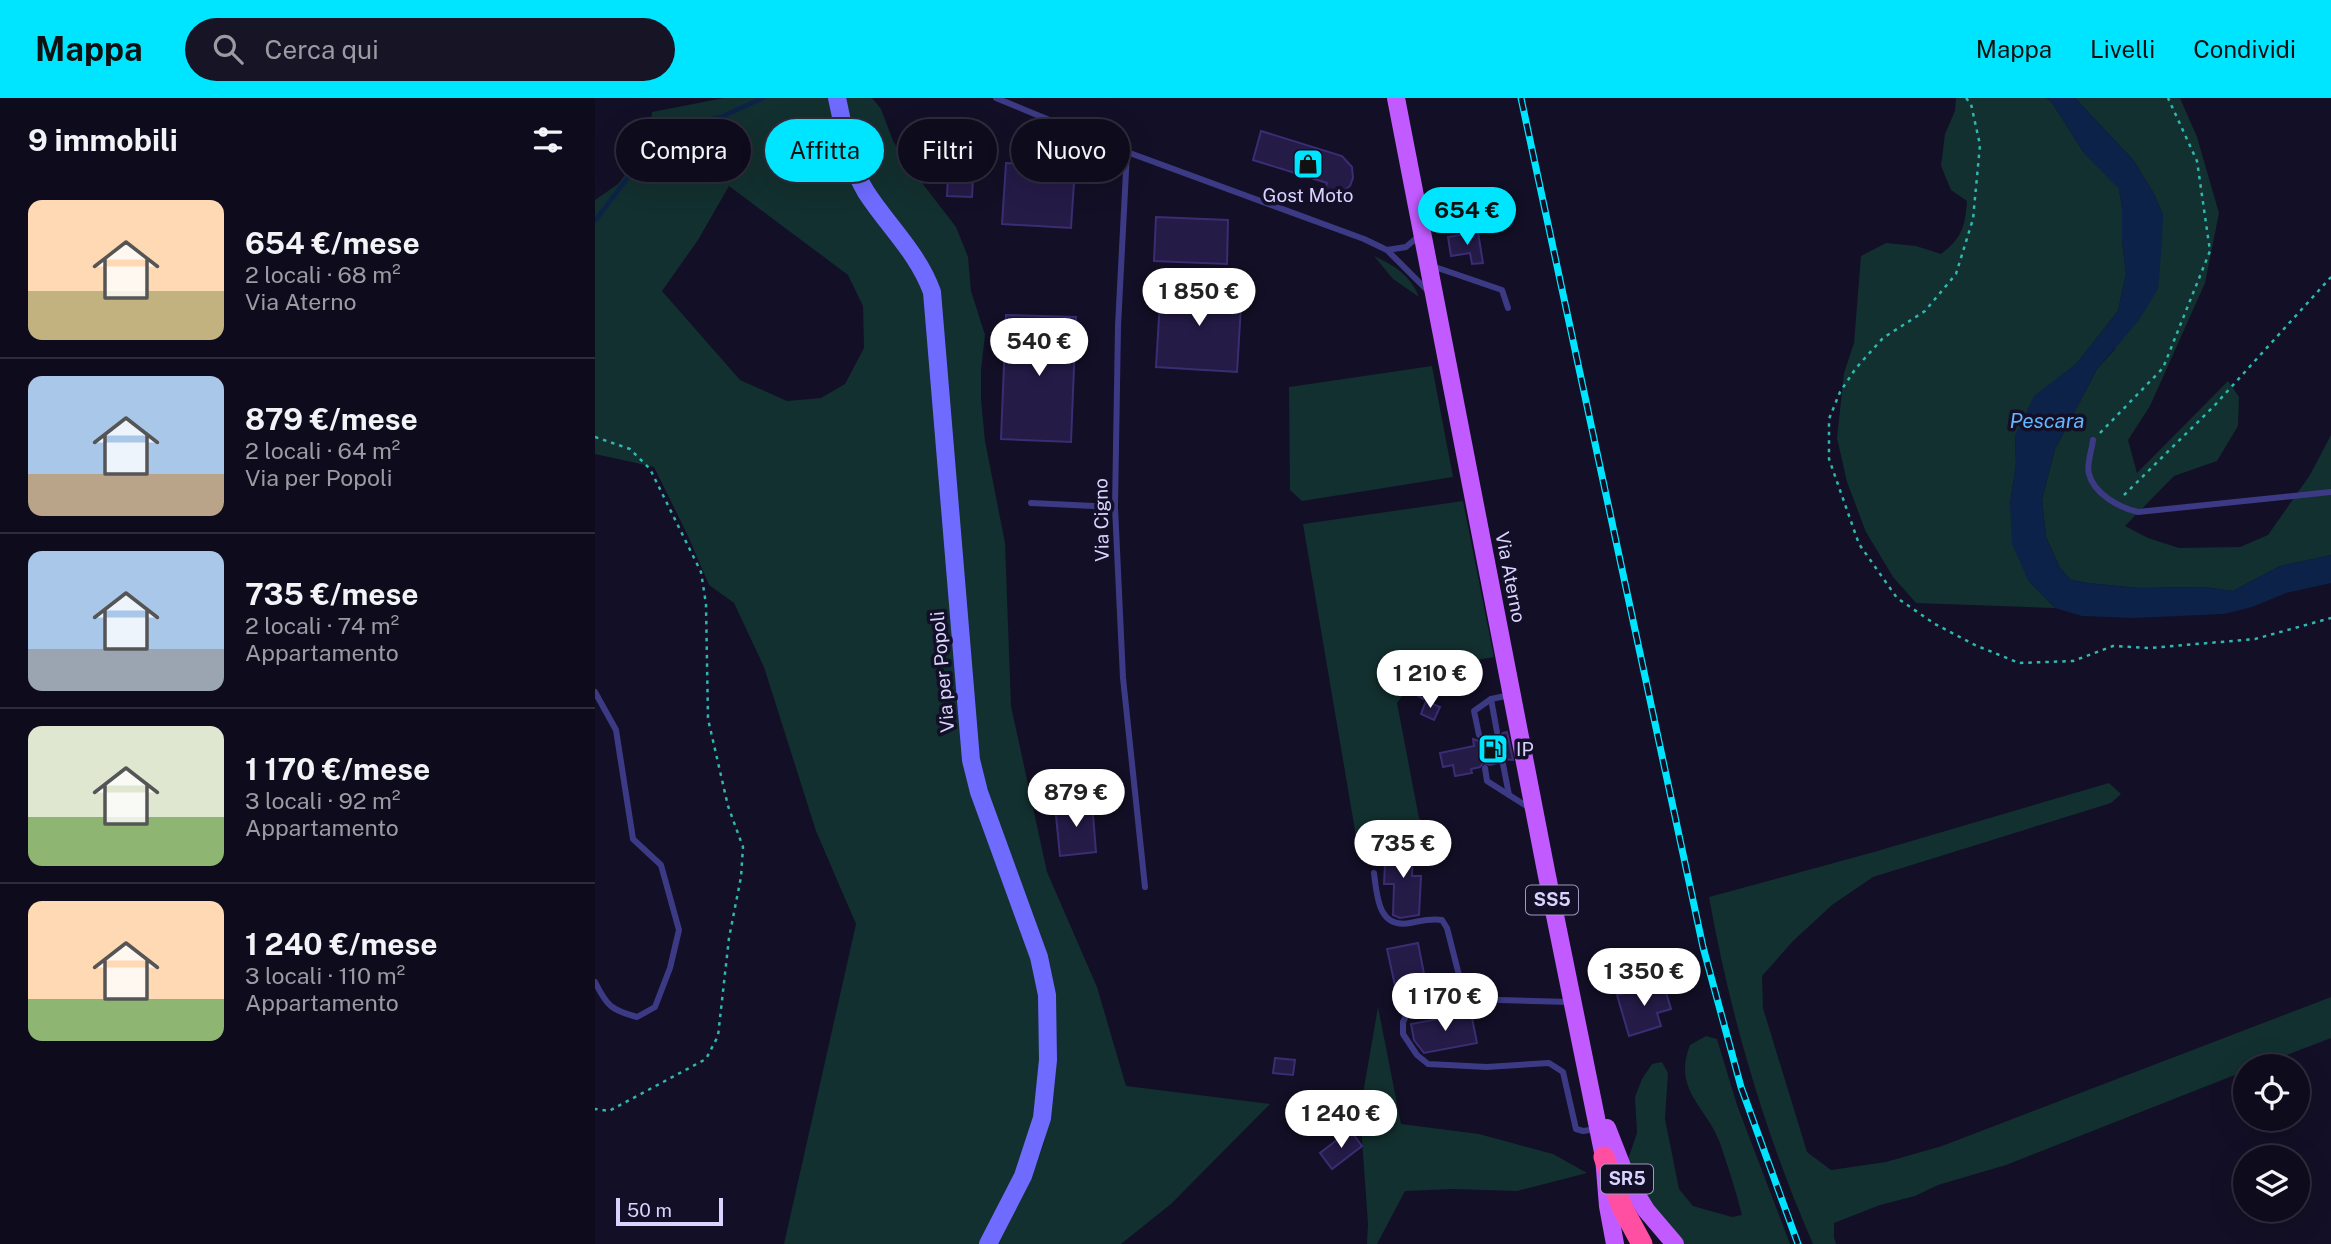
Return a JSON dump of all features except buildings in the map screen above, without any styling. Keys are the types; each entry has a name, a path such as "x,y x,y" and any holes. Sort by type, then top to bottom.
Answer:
{"highway":[{"path":"1604,1157 1622,1207 1642,1244"}],"main road":[{"name":"Via per Popoli","path":"837,98 859,178 912,252 926,274 932,292 971,760 979,792 1039,957 1047,995 1048,1060 1042,1118 1036,1144 1023,1176 988,1244"},
{"name":"Via Aterno","path":"1396,98 1604,1157 1608,1206 1615,1244"},
{"name":"Via Aterno","path":"1593,1105 1603,1119 1619,1162 1633,1189 1646,1210 1675,1244"}],"lane":[{"path":"996,98 1047,119"},
{"path":"1130,153 1299,214 1387,250 1435,300"},
{"name":"Via Cigno","path":"1125,182 1118,326 1115,507 1123,678 1145,887"},
{"path":"1387,250 1406,247 1422,233"},
{"path":"1429,265 1502,290 1508,308"},
{"path":"2093,440 2088,473 2101,492 2116,503 2138,512 2331,492"},
{"path":"1031,503 1115,507"},
{"path":"595,692 616,730 633,839 661,865 679,930 670,968 655,1007 637,1017 616,1011 604,1002 595,982"},
{"path":"1479,735 1474,711 1491,699 1512,694"},
{"path":"1491,699 1497,732"},
{"path":"1503,764 1509,795"},
{"path":"1485,768 1487,781 1535,812"},
{"path":"1374,873 1381,912 1388,919 1405,924 1443,920 1462,987 1469,1000"},
{"path":"1572,1002 1427,998 1411,1007 1403,1022 1403,1034 1417,1055 1428,1064 1487,1067 1549,1063 1563,1072 1576,1129 1597,1129"}],"path":[{"path":"1966,98 1971,104 1980,145 1973,219 1956,274 1925,311 1883,338 1856,368 1840,392 1829,419 1829,459 1859,544 1897,598 1935,624 1975,645 2019,663 2073,661 2113,646 2150,648 2255,639 2331,618"},
{"path":"2093,440 2163,368 2210,251 2197,161 2168,98"},
{"path":"2116,503 2214,406 2331,276"},
{"path":"595,437 630,449 650,470 701,572 706,604 708,719 728,806 743,847 718,1036 706,1059 610,1111 595,1109"}],"green space":[{"path":"724,98 830,98 834,119 765,119 765,182 866,182 925,294 961,739 1032,959 1040,996 1040,1060 1035,1116 1017,1174 980,1244 784,1244 856,924 816,831 764,667 734,603 709,585 654,467 595,454 595,200 620,182 751,182 751,119 651,119 652,112","holes":["729,186 848,275 863,306 864,348 845,384 821,398 787,401 740,380 662,291 698,240"]},
{"path":"845,98 872,98 881,109 898,148 898,182 921,182 956,227 968,257 971,291 985,335 981,399 985,441 1005,543 1011,706 1047,872 1097,987 1126,1086 1270,1104 1171,1204 1121,1244 997,1244 1030,1179 1050,1119 1054,994 986,790 979,758 939,290 919,248 870,182 884,182 884,119 850,119"},
{"path":"1956,98 2046,98 2051,101 2084,153 2119,188 2126,274 2118,311 2015,436 2016,464 2010,504 2028,580 2055,608 1916,603 1893,577 1866,532 1847,482 1837,438 1844,373 1854,343 1861,256 1886,243 1916,246 1941,254 1954,243 1963,225 1967,201 1951,190 1941,166 1945,134 1955,111"},
{"path":"2075,98 2180,98 2197,137 2219,213 2205,283 2150,406 2128,440 2137,473 2228,381 2239,397 2238,426 2217,461 2174,476 2125,526 2148,538 2179,548 2240,547 2268,535 2310,475 2331,435 2331,555 2280,566 2233,591 2204,587 2138,588 2088,583 2071,580 2060,568 2046,537 2042,499 2055,449 2097,369 2115,349 2163,215 2134,161"},
{"path":"1374,256 1401,272 1419,297 1393,279"},
{"path":"1432,366 1453,477 1302,501 1290,490 1289,387"},
{"path":"1463,501 1494,657 1471,661 1458,654 1443,654 1428,661 1397,703 1419,818 1426,824 1367,828 1360,860 1303,524"},
{"path":"2109,783 2121,794 2111,803 1873,877 1832,905 1793,941 1762,976 1763,1008 1807,1152 1831,1170 1886,1162 1942,1146 2331,997 2331,1038 2289,1054 2233,1054 2233,1076 2006,1165 1938,1185 1915,1196 1880,1205 1834,1223 1836,1244 1813,1244 1779,1160 1751,1074 1727,986 1709,897"},
{"path":"1378,1007 1401,1124 1479,1134 1553,1154 1587,1173 1517,1191 1405,1191 1377,1244 1367,1244 1360,1111"},
{"path":"1706,1036 1717,1039 1737,1105 1790,1244 1682,1244 1661,1220 1626,1165 1637,1133 1635,1097 1652,1064 1662,1062 1668,1073 1665,1119 1679,1189 1693,1206 1732,1217 1742,1215 1720,1143 1693,1097 1685,1074 1690,1045"}],"water":[{"name":"Pescara","path":"2046,98 2075,98 2134,161 2163,215 2158,289 2139,320 2097,369 2055,449 2042,499 2046,537 2060,568 2071,580 2088,583 2138,588 2204,587 2233,591 2280,566 2331,555 2331,583 2286,593 2252,607 2224,614 2133,618 2082,616 2055,608 2028,580 2012,544 2010,504 2016,464 2015,436 2034,396 2077,363 2118,311 2126,274 2119,189 2084,153 2051,101"}],"waterway":[{"path":"595,221 629,176 660,144 694,123 721,117 763,98"}],"railway":[{"path":"1521,98 1703,947 1741,1087 1798,1244"}],"place":[{"name":"Gost Moto","path":"1308,164"},
{"name":"IP","path":"1493,749"}]}
